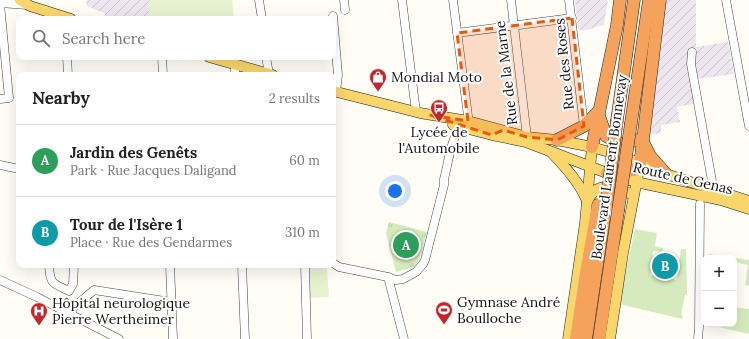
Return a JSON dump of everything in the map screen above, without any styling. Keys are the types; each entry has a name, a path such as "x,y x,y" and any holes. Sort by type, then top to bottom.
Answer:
{"highway":[{"path":"592,147 617,25 620,0"},
{"name":"Boulevard Laurent Bonnevay","path":"586,339 597,204 605,167 616,154 617,120 634,0"},
{"name":"Boulevard Laurent Bonnevay","path":"599,339 649,0"},
{"path":"607,173 634,170 640,164 660,0"},
{"path":"557,140 584,126 598,112"},
{"path":"598,112 606,136 621,144 635,142 643,138"},
{"path":"643,138 652,158 666,174"},
{"path":"576,339 597,204"}],"main road":[{"path":"20,0 61,16"},
{"path":"220,60 264,72"},
{"name":"Route de Genas","path":"336,92 429,115 439,120 503,130 527,139 550,151 607,173 636,182 721,200 749,209"},
{"name":"Route de Genas","path":"463,124 492,135 527,139 557,140 592,147 616,154 666,174 705,196 749,201"},
{"path":"568,339 585,223 597,204 590,166 592,147"},
{"path":"550,151 572,176 584,194 597,204"},
{"path":"590,166 606,155 616,154"},
{"path":"610,339 623,253 640,164"},
{"path":"631,216 638,198 648,190 658,187"},
{"path":"597,204 591,194 599,188 616,188 627,192 629,196 624,231 623,253"}],"street":[{"path":"259,0 262,16"},
{"path":"344,0 345,10"},
{"path":"402,0 416,112"},
{"path":"336,265 339,267 396,280 403,279 416,272 423,264 441,199 444,179 457,130 468,116 453,0"},
{"name":"Rue de la Marne","path":"511,0 527,139"},
{"name":"Rue des Roses","path":"570,0 584,126"},
{"path":"726,0 749,126"},
{"path":"0,99 9,98 3,3 29,3"},
{"path":"457,33 572,18"},
{"path":"336,51 338,75 336,86"},
{"path":"692,52 691,64 712,181 705,196 698,339"},
{"path":"67,60 68,72"},
{"path":"162,60 163,72"},
{"path":"267,60 270,72"},
{"path":"235,64 235,72"},
{"path":"492,135 503,130"},
{"path":"0,165 16,168"},
{"path":"49,268 50,278 54,284 69,291 74,284 74,268"},
{"path":"170,268 173,339"},
{"path":"242,268 245,339"},
{"path":"305,268 307,339"},
{"path":"388,277 404,339"},
{"path":"0,280 119,339"},
{"path":"70,315 73,308 94,290 171,302"}],"highlighted area":[{"path":"572,18 584,126 557,140 527,137 503,130 492,135 429,115 468,121 457,33"}],"shaded area":[{"path":"87,0 149,0 149,16 105,16 105,13 86,6"},
{"path":"575,0 608,0 604,25 583,31 578,29"},
{"path":"665,0 696,0 696,47 728,42 734,74 690,80 694,104 677,107 680,122 661,125 661,133 649,135"},
{"path":"307,268 327,268 327,271 307,272"}],"green space":[{"path":"149,0 232,0 234,16 149,16"},
{"path":"389,222 427,232 420,257 414,267 396,272 386,233"},
{"path":"635,229 657,233 655,246 663,248 662,258 659,258 660,251 653,251 650,275 677,280 681,249 686,249 687,295 685,295 681,315 683,316 682,319 619,304"},
{"path":"737,258 749,260 749,286 745,285 748,265 737,262"},
{"path":"327,271 329,297 308,298 307,272"},
{"path":"737,307 749,309 749,334 719,327 737,327"}],"place":[{"name":"Mondial Moto","path":"378,92"},
{"name":"Lycée de l'Automobile","path":"439,123"},
{"name":"Jardin des Genêts","path":"406,245"},
{"name":"Tour de l'Isère 1","path":"665,266"},
{"name":"Gymnase André Boulloche","path":"444,325"},
{"name":"Hôpital neurologique Pierre Wertheimer","path":"39,326"}]}
